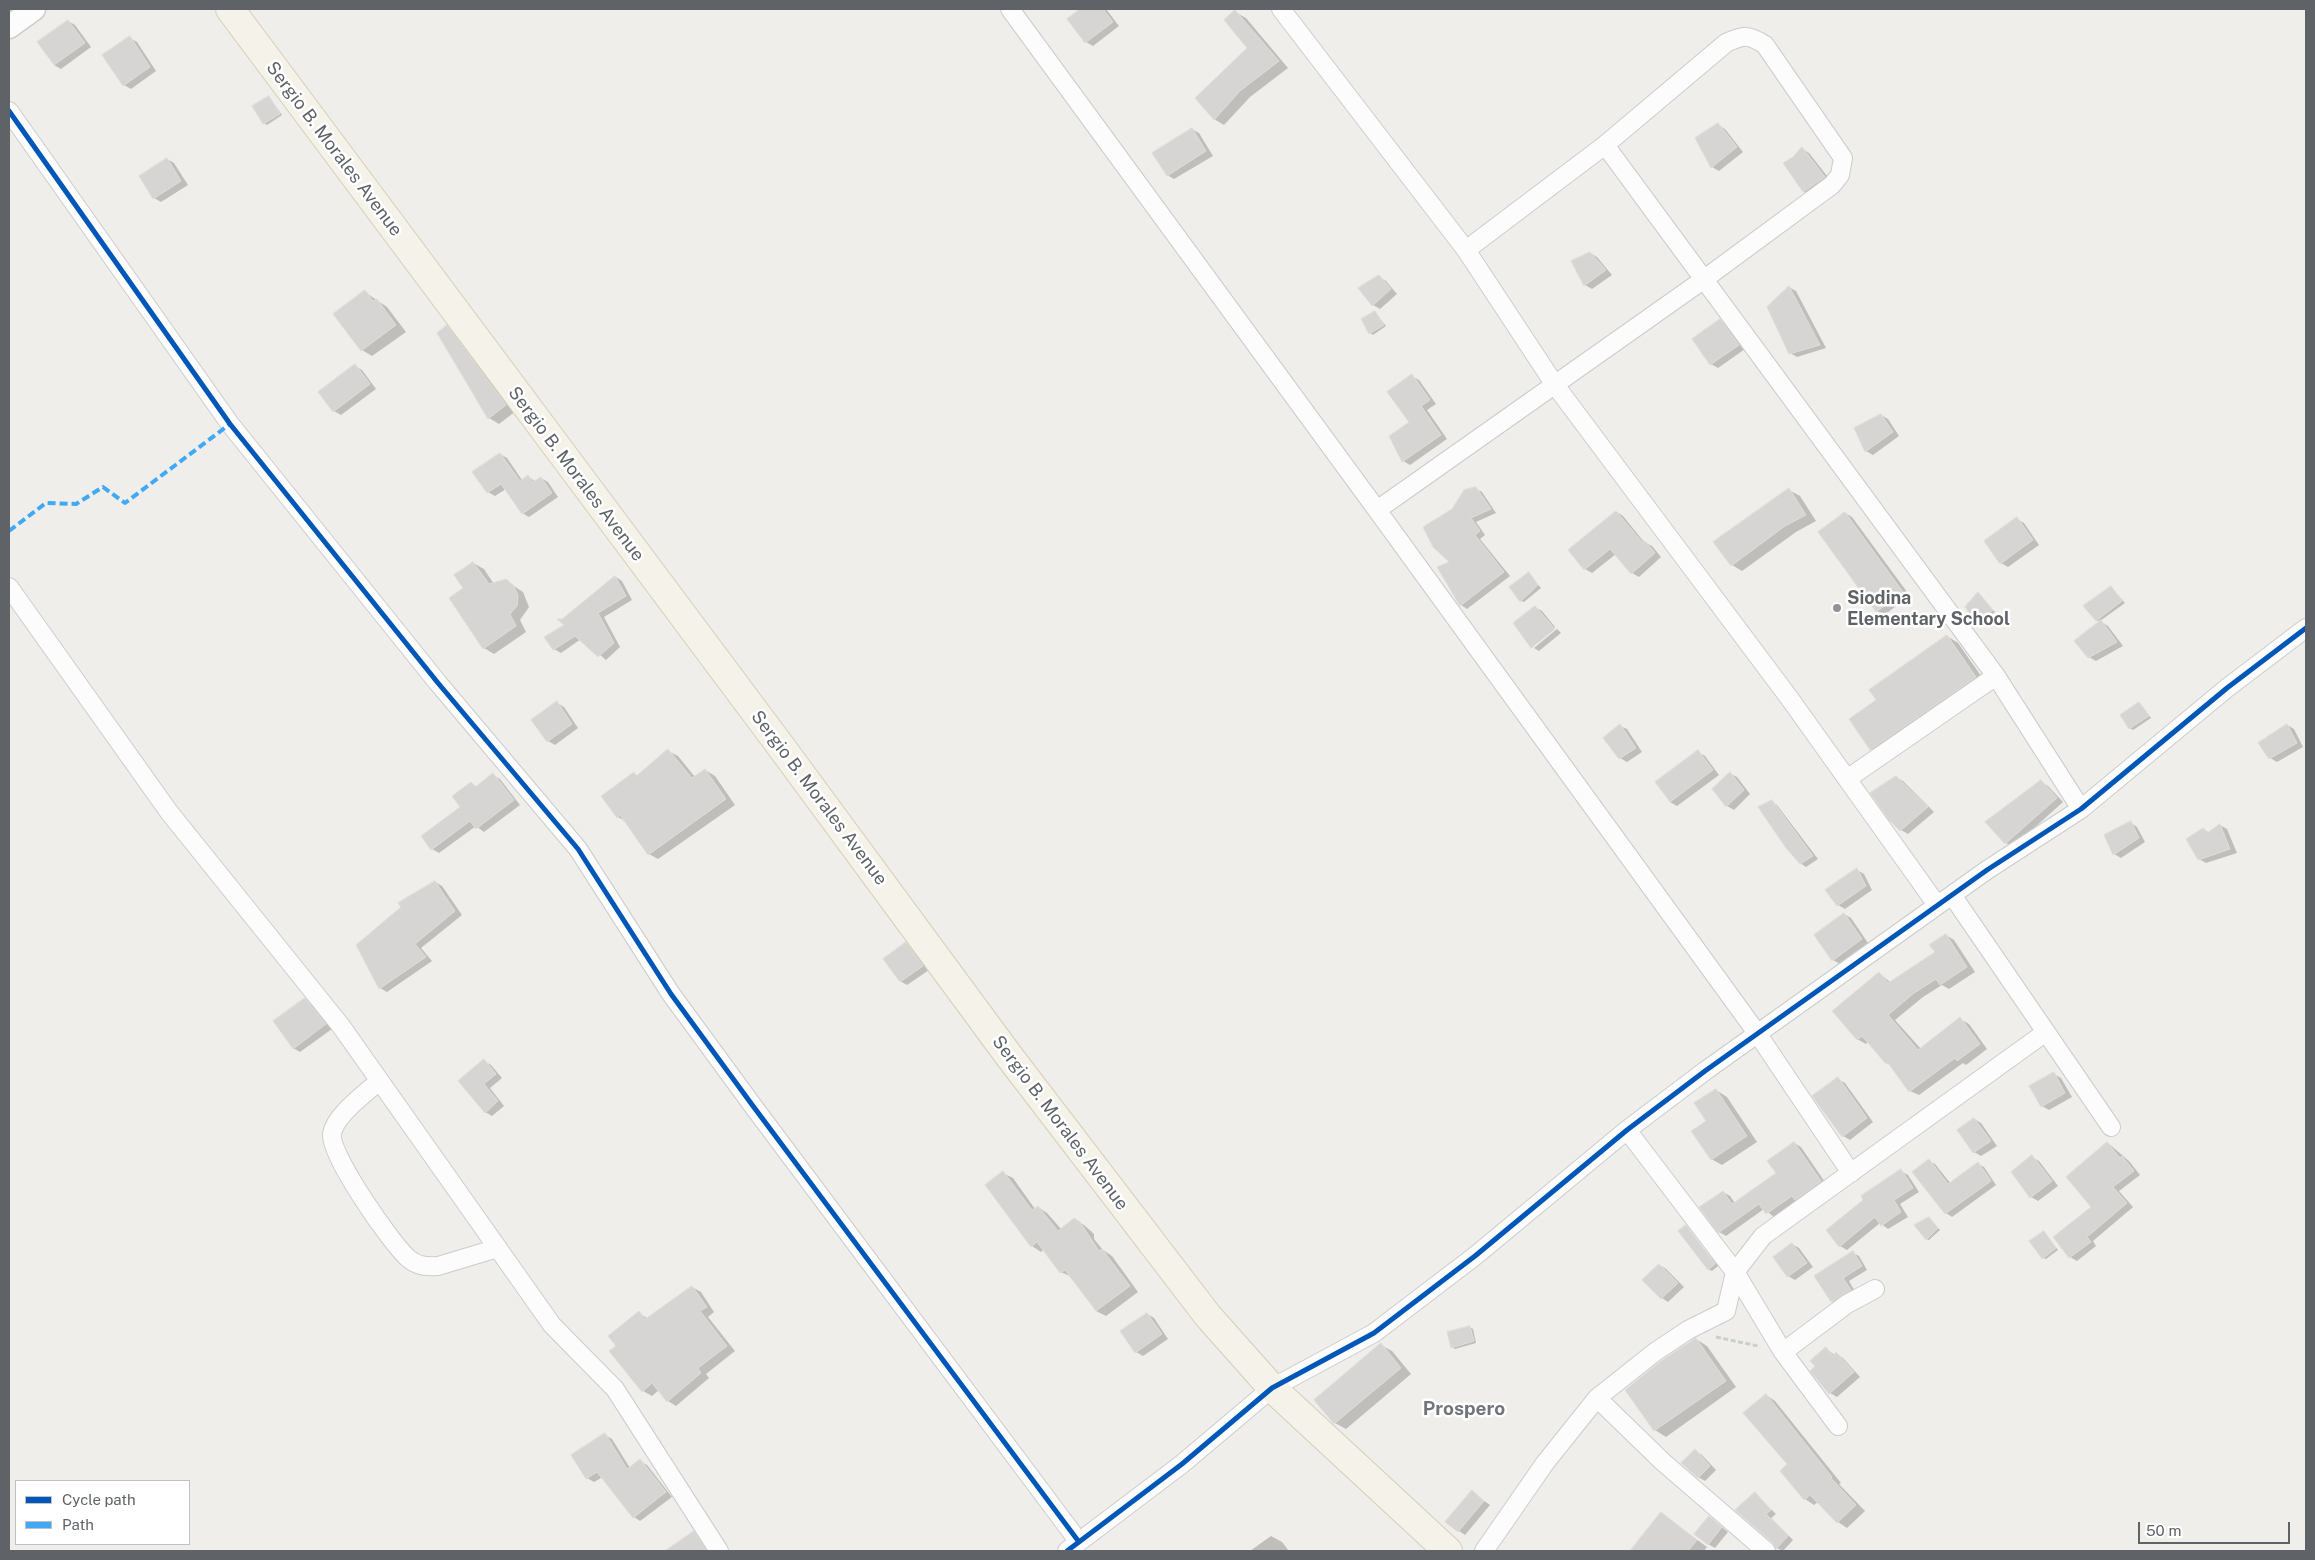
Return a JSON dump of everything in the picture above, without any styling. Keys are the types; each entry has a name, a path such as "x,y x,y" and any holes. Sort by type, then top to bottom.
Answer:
{"main road":[{"name":"Sergio B. Morales Avenue","path":"230,9 1089,1162 1208,1316 1272,1388 1448,1551"}],"street":[{"path":"9,27 34,9"},
{"path":"1010,9 1757,1033 1851,1173"},
{"path":"1280,9 1466,250 1555,385 1790,699 1937,905"},
{"path":"1377,510 1703,280 1832,185 1840,175 1843,158 1765,45 1754,38 1742,36 1726,43 1605,145 1466,250"},
{"path":"9,111 230,424 438,683 578,849 677,1002 1073,1547 1182,1464 1272,1388 1374,1333 1475,1256 1627,1130 1757,1033 1937,905 2081,809 2227,688 2306,628"},
{"path":"1605,145 1996,676 2081,809"},
{"path":"9,587 170,812 341,1026 552,1325 615,1389 719,1551"},
{"path":"1847,778 1996,676"},
{"path":"1952,895 2111,1127"},
{"path":"1484,1551 1545,1463 1596,1398 1637,1365 1688,1330 1726,1311 1734,1272 1763,1236 2046,1032"},
{"path":"379,1081 337,1122 332,1132 331,1142 337,1157 370,1208 398,1247 410,1260 419,1264 430,1267 438,1266 498,1248"},
{"path":"1627,1130 1734,1272 1783,1352 1838,1426"},
{"path":"1783,1352 1847,1304 1875,1289"},
{"path":"1596,1398 1657,1457 1766,1551"}],"path":[{"path":"1688,1330 1783,1352"}],"building":[{"path":"1080,9 1103,9 1113,22 1085,43 1067,19"},
{"path":"1235,10 1279,61 1240,91 1214,120 1195,98 1247,48 1224,20"},
{"path":"68,20 85,43 54,65 37,42"},
{"path":"130,36 150,67 123,86 102,55"},
{"path":"269,96 280,114 263,124 252,106"},
{"path":"1718,123 1737,147 1711,168 1695,138"},
{"path":"1192,128 1206,151 1167,176 1152,153"},
{"path":"1802,147 1825,177 1803,192 1783,163 1793,157"},
{"path":"167,158 181,181 153,199 139,176"},
{"path":"1590,252 1606,270 1584,286 1571,261"},
{"path":"1379,275 1391,289 1372,306 1358,288"},
{"path":"1789,286 1820,345 1789,354 1767,307"},
{"path":"365,290 373,301 377,299 396,325 361,351 333,314"},
{"path":"1375,311 1384,325 1369,334 1361,319"},
{"path":"1720,319 1739,345 1710,365 1692,339"},
{"path":"447,325 506,405 488,419 437,333"},
{"path":"355,364 370,384 333,412 318,392"},
{"path":"1412,374 1430,400 1421,406 1441,435 1402,462 1389,436 1409,422 1387,392"},
{"path":"1881,414 1893,432 1865,452 1854,428"},
{"path":"500,453 520,481 528,475 533,482 541,477 552,493 522,514 501,484 487,493 472,472"},
{"path":"1476,487 1491,509 1471,518 1480,531 1475,535 1504,572 1460,606 1437,567 1449,562 1433,547 1423,527 1452,509 1464,490"},
{"path":"1789,488 1806,515 1785,526 1731,566 1713,542"},
{"path":"1616,511 1643,543 1645,541 1655,553 1631,574 1610,549 1584,570 1568,550"},
{"path":"1845,512 1903,592 1876,612 1818,532"},
{"path":"2017,517 2033,540 2000,564 1984,541"},
{"path":"473,562 489,584 506,579 513,585 518,595 517,606 510,614 516,626 483,649 449,598 463,588 454,575"},
{"path":"1529,572 1538,585 1520,602 1509,587"},
{"path":"615,576 626,596 598,613 614,643 598,657 575,636 553,650 544,637 564,625 557,619 562,619"},
{"path":"2111,586 2122,601 2096,621 2083,606"},
{"path":"1978,592 1993,610 1977,625 1965,607"},
{"path":"1535,606 1555,629 1531,648 1513,623"},
{"path":"2101,620 2117,642 2088,658 2074,641"},
{"path":"1947,635 1976,677 1870,750 1849,719 1876,700 1869,690"},
{"path":"557,701 572,724 547,742 531,720"},
{"path":"2139,702 2149,716 2129,729 2120,715"},
{"path":"1620,724 1636,748 1619,759 1603,738"},
{"path":"2287,724 2297,743 2269,759 2258,743"},
{"path":"668,749 692,778 705,769 726,799 648,855 620,815 617,818 601,796 634,772 636,776"},
{"path":"1698,750 1713,770 1670,802 1655,782"},
{"path":"1730,772 1744,790 1726,807 1712,789"},
{"path":"493,773 514,800 476,829 470,821 431,850 421,836 460,807 452,796 471,782 475,787"},
{"path":"1896,776 1928,807 1900,831 1889,820 1870,793"},
{"path":"2041,780 2057,798 2005,844 1985,822"},
{"path":"1772,800 1813,856 1800,864 1786,848 1758,807"},
{"path":"2131,821 2139,838 2113,855 2104,835"},
{"path":"2220,824 2230,849 2198,860 2186,839 2203,828 2208,832"},
{"path":"1857,868 1866,886 1837,906 1825,890"},
{"path":"435,881 455,911 415,944 426,957 379,989 356,945 401,907 398,903"},
{"path":"1844,913 1862,939 1832,961 1814,935"},
{"path":"1946,934 1967,967 1940,985 1936,979 1914,993 1888,1015 1918,1050 1960,1017 1980,1044 1957,1061 1955,1058 1909,1092 1888,1063 1886,1064 1862,1036 1857,1040 1832,1011 1879,972 1888,983 1935,952 1929,945"},
{"path":"906,942 923,966 900,982 883,959"},
{"path":"305,998 326,1024 293,1049 273,1021"},
{"path":"484,1059 496,1074 484,1084 498,1101 485,1113 458,1081"},
{"path":"2054,1072 2065,1093 2041,1107 2029,1086"},
{"path":"1838,1077 1867,1118 1842,1137 1812,1096"},
{"path":"1716,1089 1747,1136 1711,1160 1691,1131 1706,1121 1694,1103"},
{"path":"1974,1118 1991,1141 1973,1153 1957,1130"},
{"path":"1794,1142 1821,1181 1795,1200 1792,1196 1766,1214 1759,1204 1718,1233 1699,1207 1723,1191 1732,1204 1776,1173 1767,1161"},
{"path":"2107,1142 2134,1171 2113,1187 2127,1203 2087,1237 2091,1242 2069,1258 2053,1237 2091,1207 2066,1177"},
{"path":"2032,1155 2052,1181 2030,1198 2011,1172"},
{"path":"1929,1159 1948,1184 1978,1162 1991,1181 1945,1214 1912,1172"},
{"path":"1901,1169 1913,1188 1894,1200 1901,1212 1881,1226 1875,1217 1839,1247 1826,1230 1863,1200 1861,1196"},
{"path":"1003,1171 1032,1210 1038,1206 1058,1231 1074,1218 1080,1222 1099,1251 1102,1249 1130,1286 1096,1311 1065,1270 1060,1273 1037,1242 1031,1247 985,1185"},
{"path":"1929,1217 1938,1228 1926,1240 1914,1225"},
{"path":"1686,1225 1715,1264 1708,1270 1678,1231"},
{"path":"2044,1231 2056,1248 2042,1259 2029,1241"},
{"path":"1792,1243 1807,1263 1787,1277 1773,1257"},
{"path":"1853,1251 1862,1266 1843,1278 1851,1290 1831,1302 1814,1276"},
{"path":"1659,1264 1678,1283 1661,1299 1642,1280"},
{"path":"692,1286 707,1307 700,1311 727,1346 698,1368 701,1373 667,1402 652,1383 642,1392 609,1351 616,1346 608,1336 639,1311 645,1319"},
{"path":"1147,1313 1162,1334 1135,1353 1120,1331"},
{"path":"1470,1326 1474,1341 1451,1348 1447,1332"},
{"path":"1696,1338 1726,1381 1654,1431 1625,1390 1661,1361"},
{"path":"1381,1343 1401,1368 1334,1424 1314,1400"},
{"path":"1826,1347 1833,1356 1836,1352 1854,1372 1829,1394 1810,1371 1815,1366 1810,1361"},
{"path":"1766,1394 1831,1478 1856,1505 1837,1523 1810,1495 1804,1500 1780,1471 1787,1464 1743,1413"},
{"path":"605,1433 627,1469 640,1459 666,1492 633,1518 597,1472 586,1479 571,1455"},
{"path":"1695,1449 1710,1466 1698,1478 1681,1463"},
{"path":"1472,1490 1484,1501 1458,1532 1445,1522"},
{"path":"1755,1492 1771,1510 1766,1514 1788,1536 1776,1549 1773,1543 1735,1510"},
{"path":"1661,1512 1697,1540 1688,1551 1630,1551"},
{"path":"1709,1516 1722,1527 1708,1545 1694,1534"},
{"path":"694,1531 707,1551 665,1551"}],"marked path":[{"path":"9,531 46,503 76,504 103,487 125,503 230,424"}],"cycle path":[{"path":"9,111 230,424 438,683 578,849 671,994 1079,1542"},
{"path":"1067,1551 1182,1464 1272,1388 1374,1333 1475,1256 1627,1130 1705,1071 1987,870 2081,809 2227,688 2306,628"}],"place":[{"name":"Siodina Elementary School","path":"1837,608"}],"district":[{"name":"Prospero","path":"1464,1409"}]}
